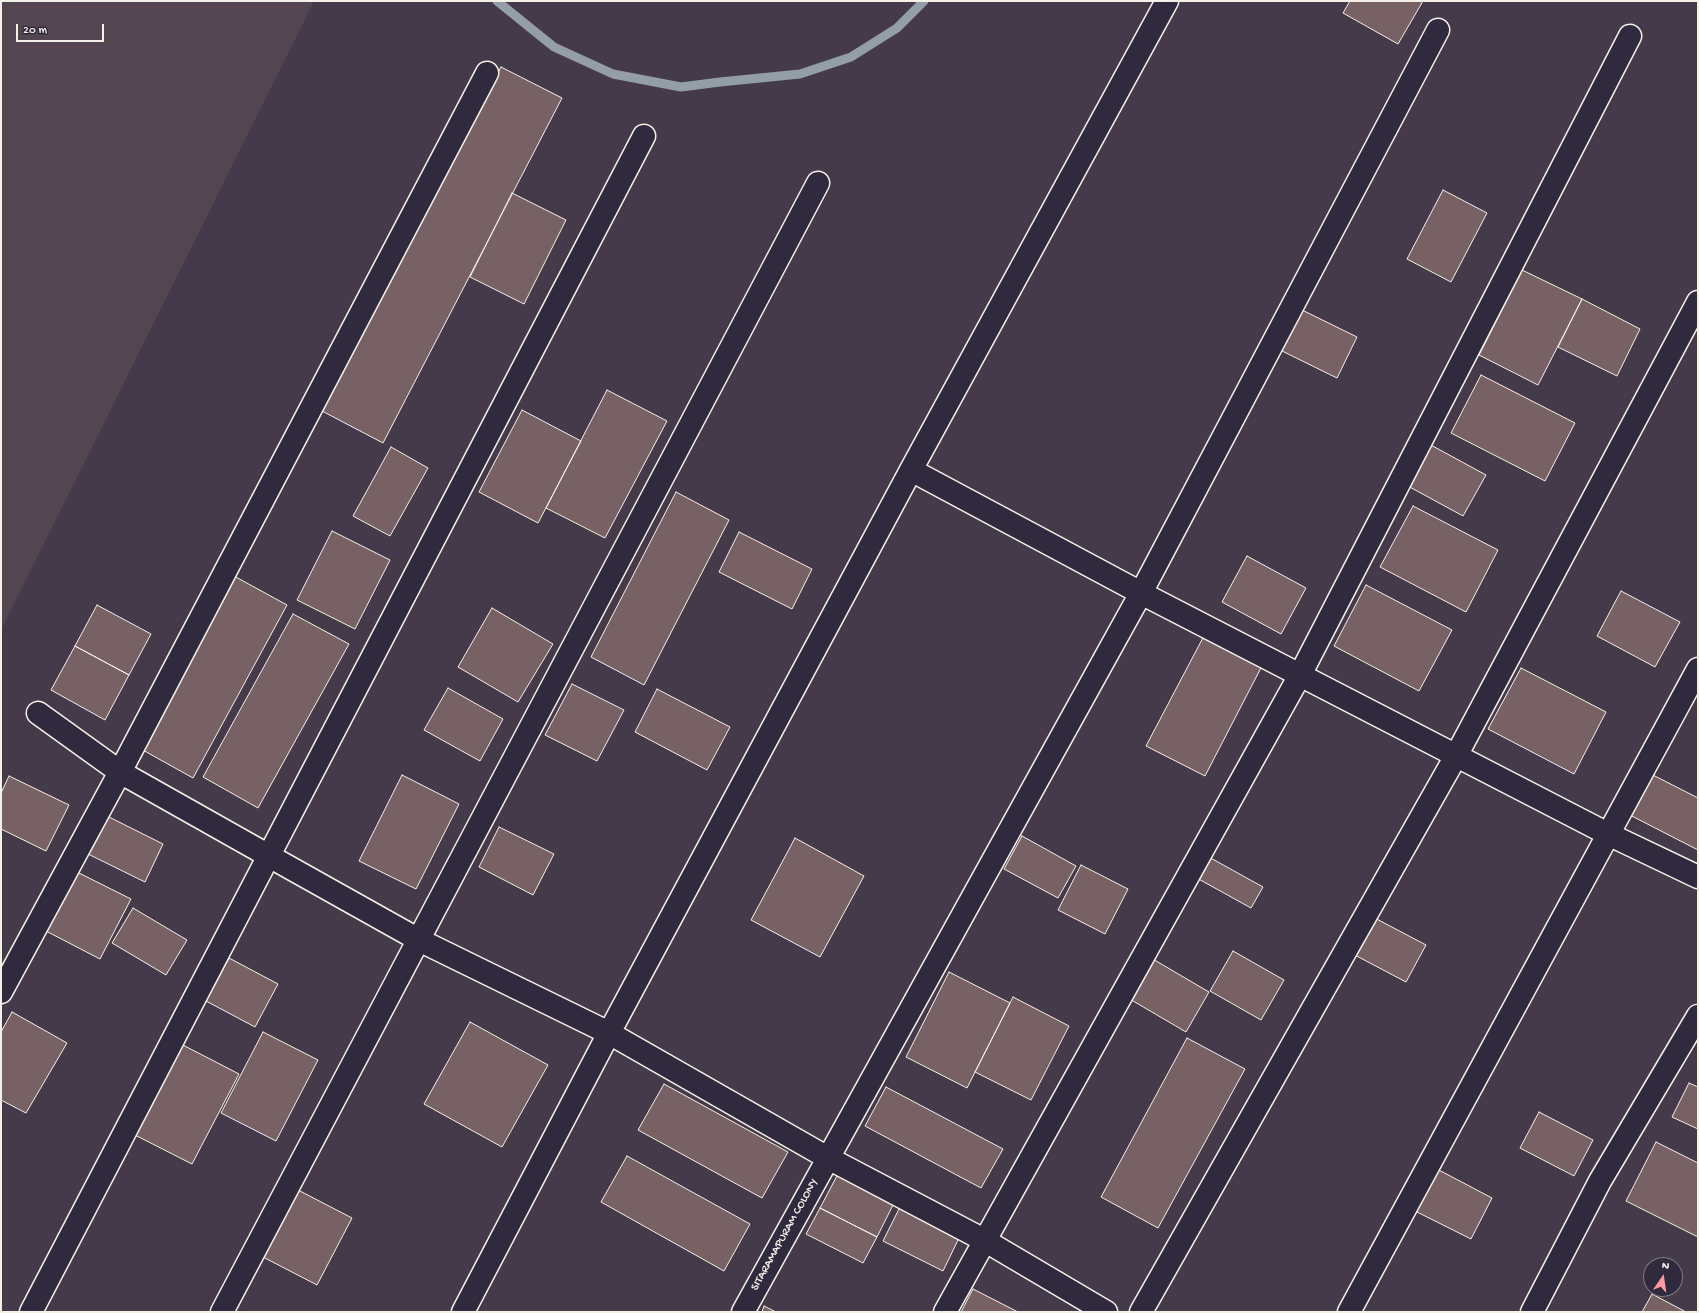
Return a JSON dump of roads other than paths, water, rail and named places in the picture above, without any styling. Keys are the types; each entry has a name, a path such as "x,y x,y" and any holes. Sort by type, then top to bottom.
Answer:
{"street":[{"path":"463,1312 609,1033 911,470 1167,1"},
{"name":"SITARAMAPURAM COLONY","path":"743,1312 1141,593 1438,30"},
{"path":"945,1312 1300,675 1630,36"},
{"path":"1,992 120,772 487,73"},
{"path":"31,1312 644,136"},
{"path":"222,1312 818,183"},
{"path":"1141,1312 1456,756 1698,304"},
{"path":"911,470 1141,593 1456,756 1608,834 1698,877"},
{"path":"1349,1312 1698,669"},
{"path":"38,713 120,772 269,856 419,940 609,1033 828,1158 984,1240 1106,1312"},
{"path":"1532,1312 1600,1181 1698,1016"}],"waterway":[{"path":"497,1 554,47 613,74 681,87 800,74 851,57 897,28 924,1"}]}
